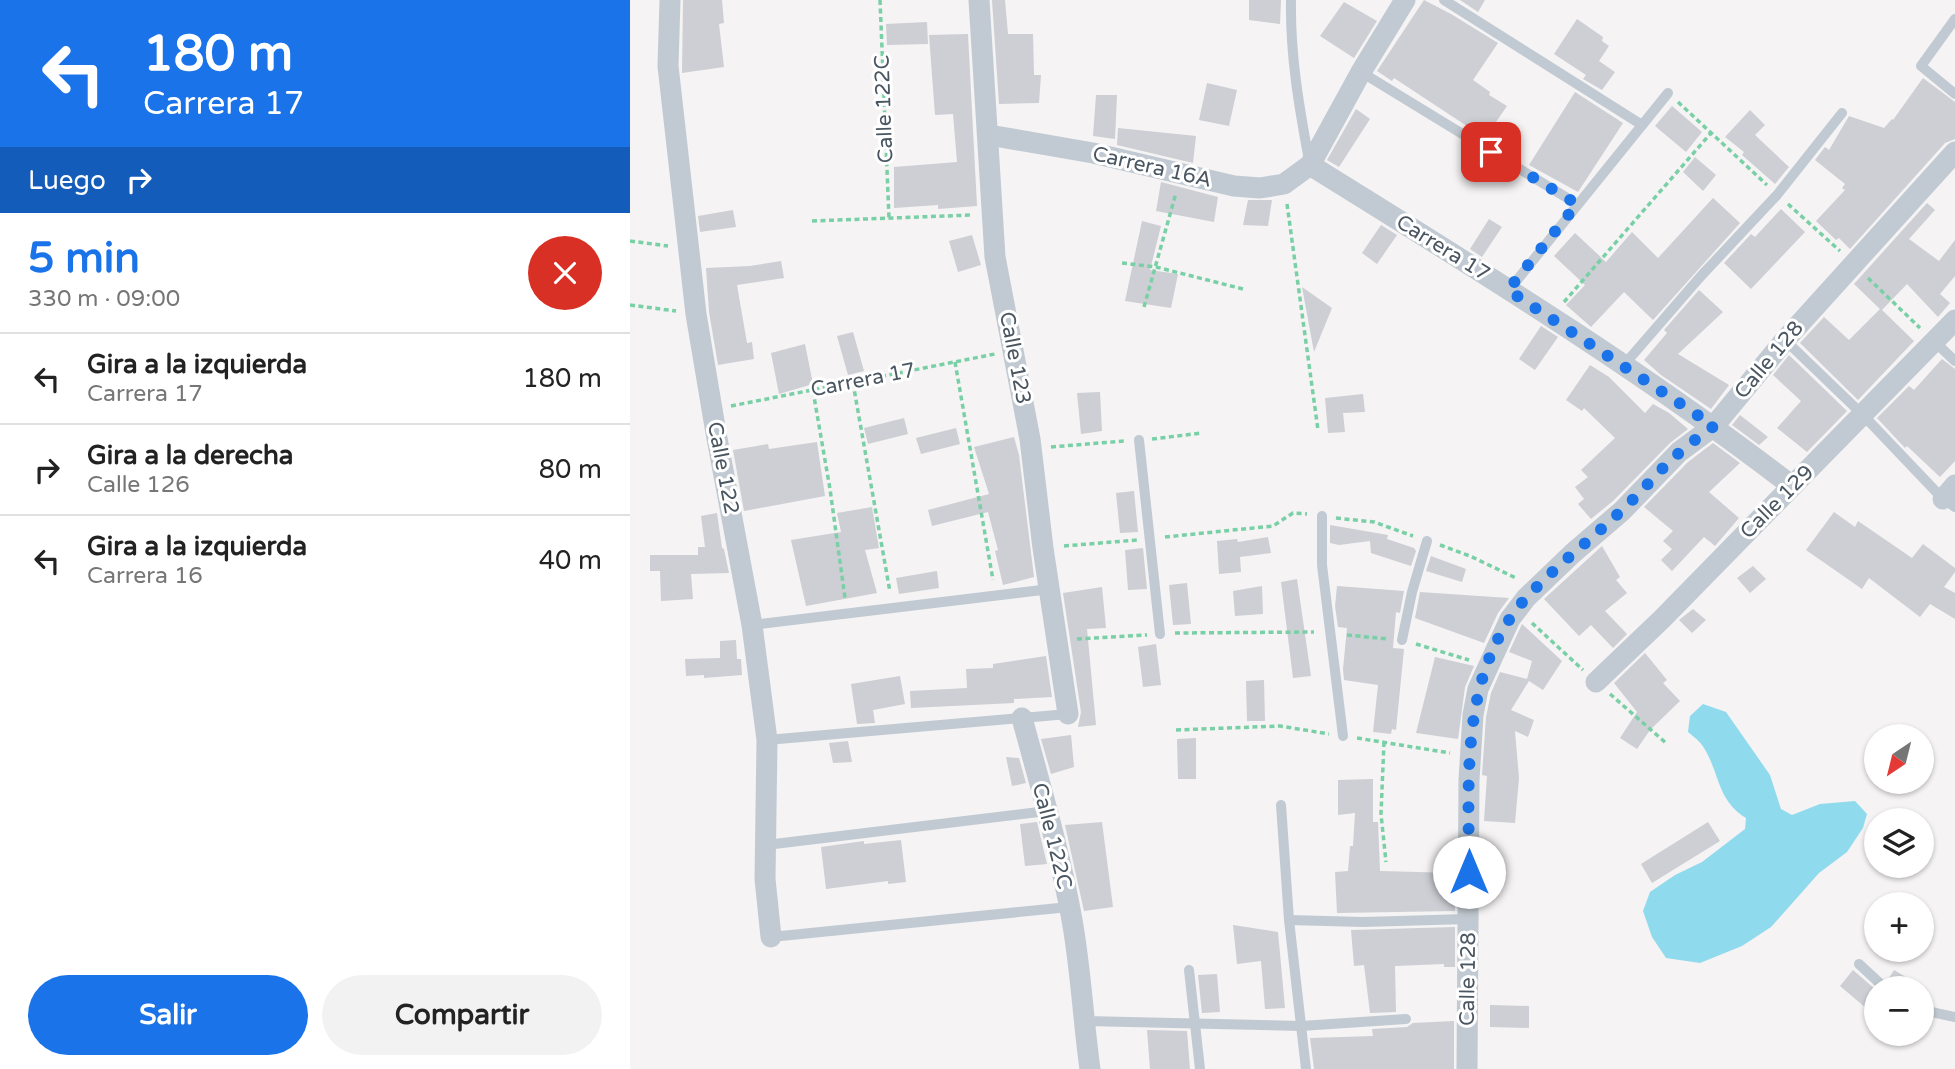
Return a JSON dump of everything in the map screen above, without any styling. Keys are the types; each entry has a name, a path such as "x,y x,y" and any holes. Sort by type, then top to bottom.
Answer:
{"street":[{"name":"Calle 122","path":"670,0 668,66 696,314 752,625 767,740 765,878 771,937"},
{"name":"Calle 123","path":"979,0 995,257 1031,448 1068,714"},
{"path":"1284,184 1310,165 1361,72 1405,0"},
{"name":"Carrera 16A","path":"989,135 1093,153 1244,187 1260,188 1284,184"},
{"name":"Calle 128","path":"1467,1069 1469,756 1476,702 1488,665 1510,620 1526,598 1622,511 1679,452 1714,426 1785,340 1955,152"},
{"name":"Carrera 17","path":"1310,165 1551,317 1714,426 1792,486"},
{"name":"Calle 129","path":"1596,682 1864,416 1955,320"},
{"name":"Calle 122C","path":"1022,718 1069,907 1085,1021"},
{"path":"1085,1021 1090,1069"}],"lane":[{"path":"1291,0 1292,48 1310,165"},
{"path":"1444,0 1642,125"},
{"path":"1955,19 1921,66 1955,94"},
{"path":"1361,72 1577,204"},
{"path":"1508,290 1668,93"},
{"path":"1623,366 1701,276 1777,195 1842,113"},
{"path":"1785,340 1951,497"},
{"path":"1935,342 1955,361"},
{"path":"1139,440 1160,634"},
{"path":"1322,516 1322,565 1343,736"},
{"path":"1402,640 1427,541"},
{"path":"752,625 1050,589"},
{"path":"767,740 1068,714"},
{"path":"1281,805 1289,920 1306,1069"},
{"path":"765,845 1047,811"},
{"path":"771,937 1069,907"},
{"path":"1289,920 1363,922 1468,919"},
{"path":"1859,964 1872,976"},
{"path":"1189,970 1200,1069"},
{"path":"1934,1013 1955,1017"},
{"path":"1085,1021 1301,1026 1406,1019"}],"path":[{"name":"Calle 122C","path":"880,0 888,218"},
{"path":"1668,93 1935,342"},
{"path":"1551,317 1711,134"},
{"path":"1144,307 1181,174"},
{"path":"1284,184 1318,430"},
{"path":"812,221 991,215"},
{"path":"630,241 688,249"},
{"path":"1122,263 1156,267 1243,289"},
{"path":"630,304 696,314"},
{"name":"Carrera 17","path":"712,410 1014,350"},
{"path":"955,362 995,596"},
{"path":"853,382 893,608"},
{"path":"813,390 848,614"},
{"path":"1031,448 1202,433"},
{"path":"1043,548 1273,526 1293,513"},
{"path":"1058,640 1160,634 1307,631 1402,640 1488,665"},
{"path":"1177,730 1280,726 1469,756"},
{"path":"1384,742 1381,814 1386,862"}],"water":[{"path":"1703,704 1726,712 1770,775 1781,809 1792,815 1820,804 1855,801 1864,811 1863,828 1847,852 1819,873 1771,927 1742,946 1700,963 1666,958 1652,937 1643,911 1650,892 1675,875 1702,862 1745,829 1746,818 1729,803 1704,748 1688,732 1690,716"}],"building":[{"path":"683,0 722,0 724,23 719,24 724,67 682,73"},
{"path":"992,0 1005,0 1008,34 1033,34 1034,75 1041,75 1039,103 999,104"},
{"path":"1249,0 1281,0 1280,24 1249,20"},
{"path":"1424,0 1498,43 1473,80 1490,92 1489,95 1507,106 1485,138 1394,78 1392,81 1377,71"},
{"path":"1460,0 1485,0 1478,12"},
{"path":"1344,2 1377,21 1354,58 1320,36"},
{"path":"1577,19 1603,37 1602,41 1609,46 1599,61 1615,72 1602,90 1583,79 1586,75 1554,54"},
{"path":"927,22 928,44 887,45 886,24"},
{"path":"968,34 977,206 894,208 894,167 957,162 953,114 935,115 929,35"},
{"path":"1923,78 1955,102 1955,139 1945,143 1850,249 1816,221 1845,190 1842,188 1845,184 1815,160 1825,147 1829,150 1849,116 1884,128 1893,120"},
{"path":"1207,83 1237,90 1229,126 1199,120"},
{"path":"1575,92 1623,123 1578,192 1529,165"},
{"path":"1096,95 1117,95 1115,139 1093,136"},
{"path":"1672,106 1702,132 1686,152 1655,126"},
{"path":"1356,109 1370,119 1339,167 1327,160"},
{"path":"1750,110 1765,125 1755,135 1789,167 1775,184 1725,137"},
{"path":"1118,128 1196,136 1193,163 1117,145"},
{"path":"1695,157 1716,175 1703,191 1683,172"},
{"path":"1161,182 1218,197 1214,222 1156,211"},
{"path":"1713,198 1740,223 1653,320 1624,292 1591,327 1566,305 1585,285 1554,256 1575,233 1606,262 1632,232 1658,258"},
{"path":"1248,200 1272,200 1268,226 1243,225"},
{"path":"1927,203 1935,210 1909,239 1939,261 1955,240 1955,276 1940,294 1950,303 1938,317 1907,284 1882,310 1914,341 1858,400 1800,343 1824,317 1849,340 1880,309 1854,284"},
{"path":"1781,209 1805,232 1751,289 1724,263 1751,234 1755,237"},
{"path":"733,210 736,227 700,232 698,216"},
{"path":"1489,219 1502,227 1482,257 1470,249"},
{"path":"1142,221 1161,226 1150,270 1178,274 1171,308 1125,301"},
{"path":"1381,225 1397,235 1377,264 1362,253"},
{"path":"972,235 981,265 958,272 949,241"},
{"path":"781,261 784,278 737,285 747,343 752,342 754,359 718,365 709,312 706,268"},
{"path":"1302,287 1332,308 1314,352"},
{"path":"1699,290 1723,312 1678,354 1729,385 1711,409 1644,360 1667,333 1664,330"},
{"path":"1541,326 1558,337 1535,370 1519,359"},
{"path":"853,332 864,371 848,375 837,336"},
{"path":"805,344 813,384 779,394 771,353"},
{"path":"1789,355 1847,411 1807,452 1777,428 1801,401 1773,375"},
{"path":"1942,359 1955,369 1955,461 1940,477 1907,446 1905,448 1877,418 1909,386 1914,390"},
{"path":"1590,365 1609,377 1645,413 1653,404 1688,429 1591,519 1578,504 1584,499 1575,487 1588,477 1581,470 1615,438 1584,408 1582,411 1566,400"},
{"path":"1100,392 1102,431 1081,434 1077,393"},
{"path":"1363,394 1365,412 1343,413 1345,432 1328,433 1325,398"},
{"path":"1740,415 1768,437 1759,445 1732,425"},
{"path":"904,418 908,434 868,444 864,428"},
{"path":"956,428 960,444 921,454 916,438"},
{"path":"1014,437 1019,455 1034,577 1003,585 995,551 998,550 988,512 932,526 928,510 989,494 974,447"},
{"path":"817,442 825,496 744,511 733,450 768,444 769,449"},
{"path":"1713,443 1740,463 1709,492 1739,518 1715,546 1704,537 1672,571 1661,560 1672,549 1663,541 1673,531 1644,507 1688,462"},
{"path":"1134,491 1138,532 1120,533 1116,493"},
{"path":"872,507 879,548 865,550 877,593 806,606 791,540 841,532 837,513"},
{"path":"1834,512 1855,527 1858,521 1912,558 1923,544 1955,568 1944,587 1955,593 1955,619 1930,604 1920,617 1869,578 1862,589 1806,550"},
{"path":"717,513 729,573 691,574 693,599 661,601 660,571 650,571 650,555 698,555 698,547 705,547 701,516"},
{"path":"1330,525 1388,535 1387,539 1414,548 1416,551 1411,566 1371,553 1370,541 1339,545 1330,543"},
{"path":"1268,537 1271,553 1240,557 1241,572 1219,574 1217,541 1237,539 1238,542"},
{"path":"1602,546 1620,577 1616,580 1627,593 1605,611 1627,634 1613,648 1591,625 1579,636 1544,599"},
{"path":"1143,548 1147,589 1128,590 1125,550"},
{"path":"1431,556 1466,569 1462,582 1426,571"},
{"path":"1753,566 1766,579 1750,593 1737,578"},
{"path":"937,571 939,588 899,594 896,578"},
{"path":"1297,579 1311,676 1293,678 1281,582"},
{"path":"1187,583 1191,624 1173,625 1169,585"},
{"path":"1262,586 1263,614 1235,616 1233,591"},
{"path":"1337,586 1404,591 1400,613 1396,612 1393,648 1404,649 1396,730 1392,729 1391,734 1373,732 1378,685 1344,680 1347,628 1338,627 1335,606"},
{"path":"1102,587 1106,628 1087,629 1096,725 1078,727 1081,712 1063,593"},
{"path":"1420,592 1509,598 1498,613 1484,643 1415,618"},
{"path":"1693,609 1706,620 1692,633 1679,620"},
{"path":"1522,624 1562,661 1543,690 1529,681 1511,710 1534,720 1528,737 1515,731 1519,778 1515,823 1484,821 1487,776 1482,775 1486,717 1491,693 1500,672 1527,679 1532,661 1509,652"},
{"path":"736,640 737,659 741,659 742,675 704,678 704,675 686,676 685,659 720,658 720,641"},
{"path":"1156,644 1161,685 1143,687 1138,647"},
{"path":"1645,653 1667,680 1663,683 1680,701 1650,730 1637,749 1620,738 1637,712 1614,683"},
{"path":"1046,656 1052,697 1014,699 1014,703 911,708 910,691 967,688 966,669 993,668 993,664"},
{"path":"1435,657 1474,666 1465,687 1458,739 1416,733"},
{"path":"900,676 905,704 873,710 875,723 857,724 851,684"},
{"path":"1264,680 1265,721 1247,721 1246,681"},
{"path":"1071,735 1074,767 1051,774 1041,739"},
{"path":"1196,738 1196,779 1178,779 1177,739"},
{"path":"848,741 852,762 833,763 829,743"},
{"path":"1006,757 1019,758 1026,783 1012,786"},
{"path":"1373,779 1373,822 1378,822 1380,871 1455,873 1455,911 1337,913 1335,872 1348,871 1355,813 1338,815 1338,780"},
{"path":"1037,822 1047,864 1025,866 1020,824"},
{"path":"1102,822 1113,907 1084,911 1065,825"},
{"path":"1708,822 1720,841 1652,883 1641,864"},
{"path":"901,840 906,882 888,884 888,881 826,889 821,847 864,841 864,844"},
{"path":"1233,925 1278,932 1285,1008 1265,1009 1261,961 1237,964"},
{"path":"1455,927 1455,967 1444,967 1444,964 1395,966 1396,1012 1370,1013 1364,965 1354,966 1351,930"},
{"path":"1853,970 1864,980 1864,1006 1840,986"},
{"path":"1894,970 1904,976 1890,976"},
{"path":"1217,974 1220,1012 1202,1013 1198,975"},
{"path":"1490,1005 1529,1006 1529,1028 1490,1027"},
{"path":"1454,1021 1454,1069 1314,1069 1310,1038 1373,1036 1372,1029"},
{"path":"1147,1030 1187,1031 1190,1069 1150,1069"}],"route":[{"path":"1469,872 1469,756 1473,715 1478,689 1500,638 1526,598 1622,511 1679,452 1714,426 1508,290 1577,204 1491,152"}]}
